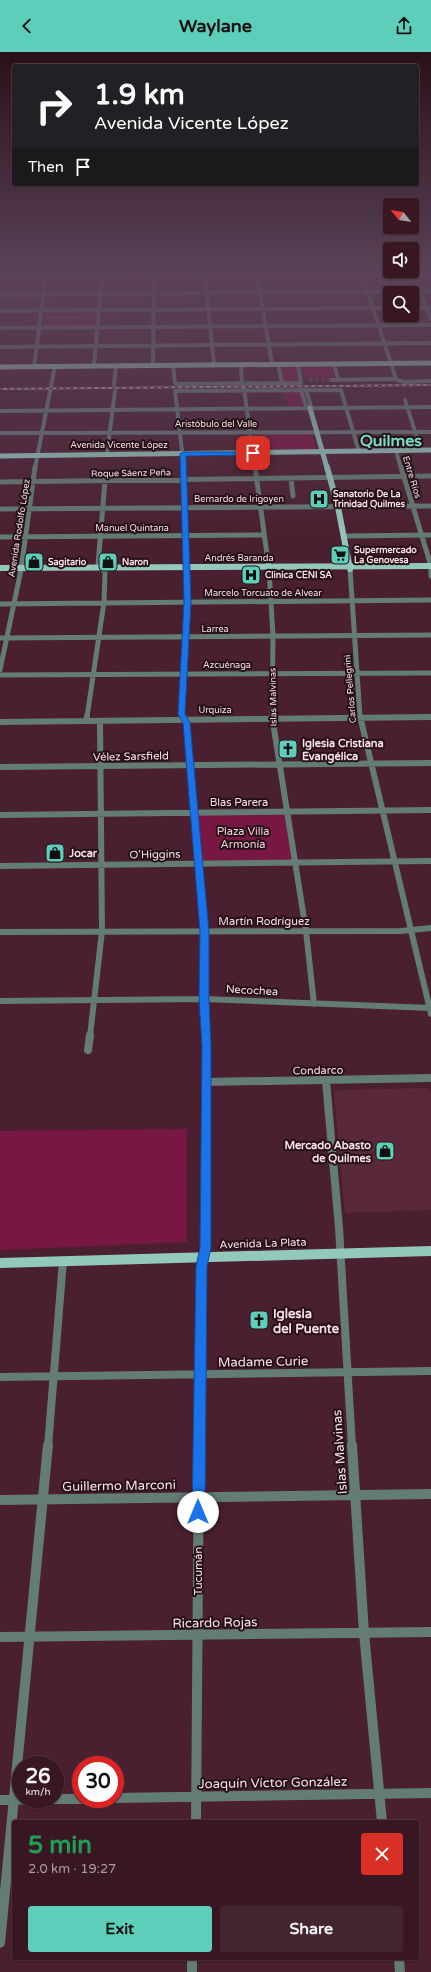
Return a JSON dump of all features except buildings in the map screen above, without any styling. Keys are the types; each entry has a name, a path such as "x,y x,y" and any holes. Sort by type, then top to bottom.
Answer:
{"main road":[{"path":"0,367 253,365"},
{"name":"Carlos Pellegrini","path":"310,408 338,507 350,568"},
{"name":"Avenida Vicente López","path":"0,456 322,453 431,450"},
{"name":"Andrés Baranda","path":"0,569 431,567"},
{"name":"Avenida La Plata","path":"0,1263 431,1251"}],"street":[{"path":"241,365 242,383"},
{"path":"278,365 282,383"},
{"path":"298,365 302,380"},
{"path":"334,365 337,378"},
{"path":"392,365 396,379"},
{"name":"Avenida Rodolfo López","path":"0,670 27,537 37,455 55,366"},
{"path":"114,385 116,366"},
{"name":"Tucumán","path":"173,366 175,383 177,387 175,391 183,454 182,480 188,602 182,714 187,723 193,812 204,932 206,1046 206,1248 201,1266 196,1820"},
{"path":"177,387 242,383 282,383 308,379"},
{"path":"332,379 396,379 405,382 431,381"},
{"path":"177,387 244,390 341,390 359,452"},
{"name":"Islas Malvinas","path":"244,390 261,507 268,568 273,636 272,719 306,931 314,1004"},
{"name":"Carlos Pellegrini","path":"301,390 306,406 310,408 312,406 306,390"},
{"path":"107,454 115,391"},
{"path":"405,400 421,450"},
{"path":"0,411 431,408"},
{"name":"Aristóbulo del Valle","path":"0,433 431,432"},
{"name":"Entre Ríos","path":"396,451 431,567 431,576"},
{"name":"Roque Sáenz Peña","path":"0,482 330,479 431,476"},
{"path":"291,479 293,496"},
{"path":"86,721 104,602 105,572 98,565 104,508 105,481"},
{"name":"Bernardo de Irigoyen","path":"0,509 431,506"},
{"name":"Manuel Quintana","path":"0,537 264,535"},
{"path":"344,536 431,535"},
{"name":"Carlos Pellegrini","path":"350,568 360,718 431,1010"},
{"name":"Marcelo Torcuato de Alvear","path":"0,604 431,600"},
{"name":"Larrea","path":"0,638 431,635"},
{"name":"Azcuénaga","path":"0,675 431,673"},
{"name":"Urquiza","path":"0,722 431,717"},
{"path":"88,1050 102,931 100,721"},
{"name":"Vélez Sarsfield","path":"0,767 431,763"},
{"name":"Blas Parera","path":"0,815 431,810"},
{"name":"O'Higgins","path":"0,866 431,861"},
{"name":"Martín Rodríguez","path":"0,932 204,932 431,928"},
{"name":"Necochea","path":"0,1001 204,999 431,1010"},
{"name":"Condarco","path":"206,1082 431,1078"},
{"name":"Islas Malvinas","path":"326,1081 341,1253 347,1373 357,1496 364,1633 378,1794 382,1820"},
{"path":"19,1756 42,1499 55,1377 63,1261"},
{"name":"Madame Curie","path":"0,1377 431,1371"},
{"name":"Guillermo Marconi","path":"0,1500 431,1494"},
{"name":"Ricardo Rojas","path":"0,1637 431,1632"},
{"name":"Joaquín Víctor González","path":"124,1798 431,1793"},
{"path":"0,1800 12,1799"},
{"path":"13,1820 14,1808"},
{"path":"0,1943 12,1828"},
{"path":"192,1960 192,1972"},
{"path":"399,1960 400,1972"}],"shaded area":[{"name":"Mercado Abasto de Quilmes","path":"426,1088 430,1090 431,1094 431,1210 345,1213 334,1092 339,1090"}],"green space":[{"path":"300,365 331,365 334,377 303,377"},
{"path":"280,366 296,366 301,382 284,383"},
{"path":"281,391 302,391 308,407 289,407"},
{"path":"255,434 312,434 317,451 257,452"},
{"name":"Plaza Villa Armonía","path":"287,812 295,863 198,864 193,813"},
{"path":"187,1129 187,1242 0,1250 0,1131"}],"tunnel":[{"path":"309,380 332,380"}],"railway":[{"path":"0,389 431,385"}],"place":[{"name":"Sanatorio De La Trinidad Quilmes","path":"319,499"},
{"name":"Supermercado La Genovesa","path":"340,555"},
{"name":"Sagitario","path":"34,562"},
{"name":"Naron","path":"108,562"},
{"name":"Clinica CENI SA","path":"251,575"},
{"name":"Iglesia Cristiana Evangélica","path":"288,749"},
{"name":"Jocar","path":"55,853"},
{"name":"Mercado Abasto de Quilmes","path":"385,1151"},
{"name":"Iglesia del Puente","path":"259,1320"}],"district":[{"name":"Quilmes","path":"391,440"}],"route":[{"path":"198,1512 201,1266 206,1248 206,1046 204,932 193,812 187,723 182,717 188,602 182,480 183,454 253,453"}]}
